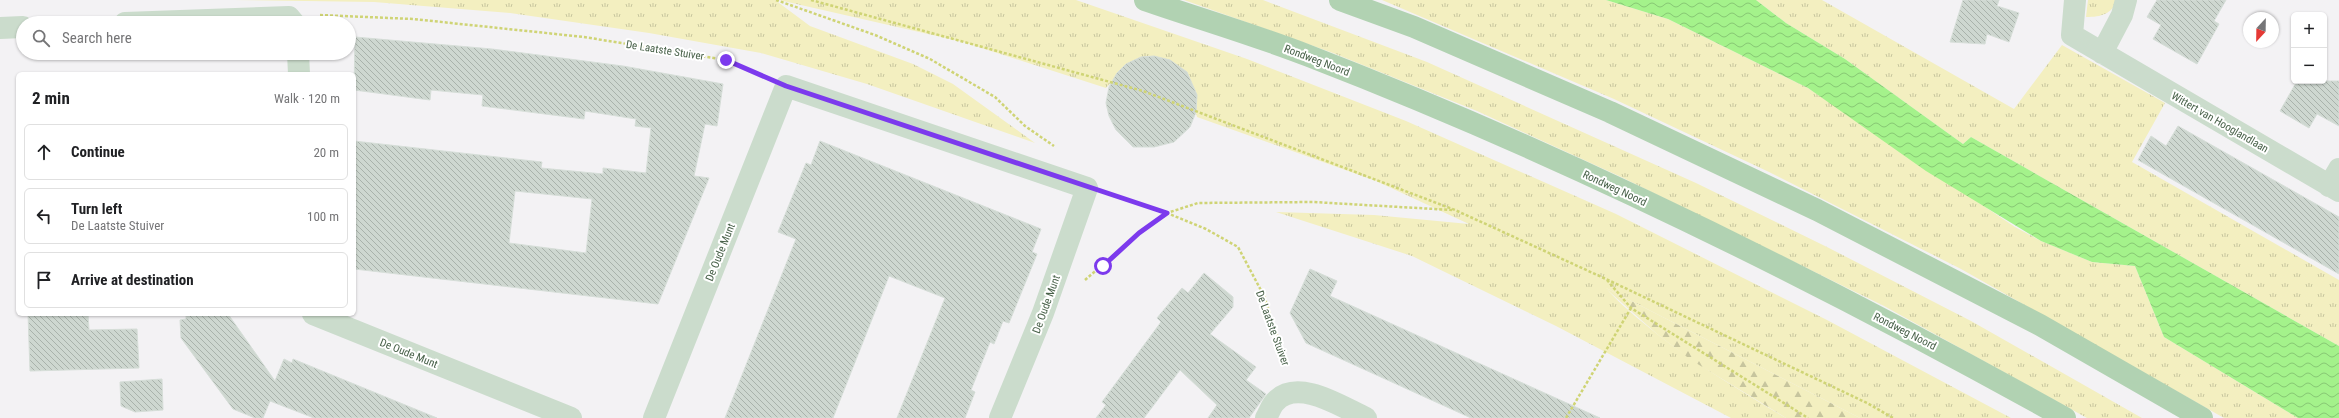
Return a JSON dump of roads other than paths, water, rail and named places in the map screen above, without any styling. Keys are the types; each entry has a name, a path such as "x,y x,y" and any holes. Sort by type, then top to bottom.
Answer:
{"main road":[{"name":"Rondweg Noord","path":"1145,0 1308,56 1520,144 1733,243 1948,353 2065,418"},
{"path":"1340,0 1414,27 1610,112 1818,210 2040,325 2202,418"}],"street":[{"name":"Wittert van Hooglandlaan","path":"2075,0 2072,35 2336,182"},
{"path":"2102,53 2122,15 2126,0"},
{"path":"0,28 16,27"},
{"path":"298,60 299,72"},
{"name":"De Oude Munt","path":"654,418 786,86 1087,188 1043,313 1000,418"},
{"name":"De Oude Munt","path":"318,316 571,418"},
{"path":"1266,418 1275,401 1295,391 1312,394 1366,418"}],"water":[{"path":"1606,0 1756,0 1786,23 1845,59 1963,144 1971,137 2339,346 2339,418 2298,418 2164,337 2135,266 2092,262 2041,241 1926,171 1808,88 1668,19"}]}
